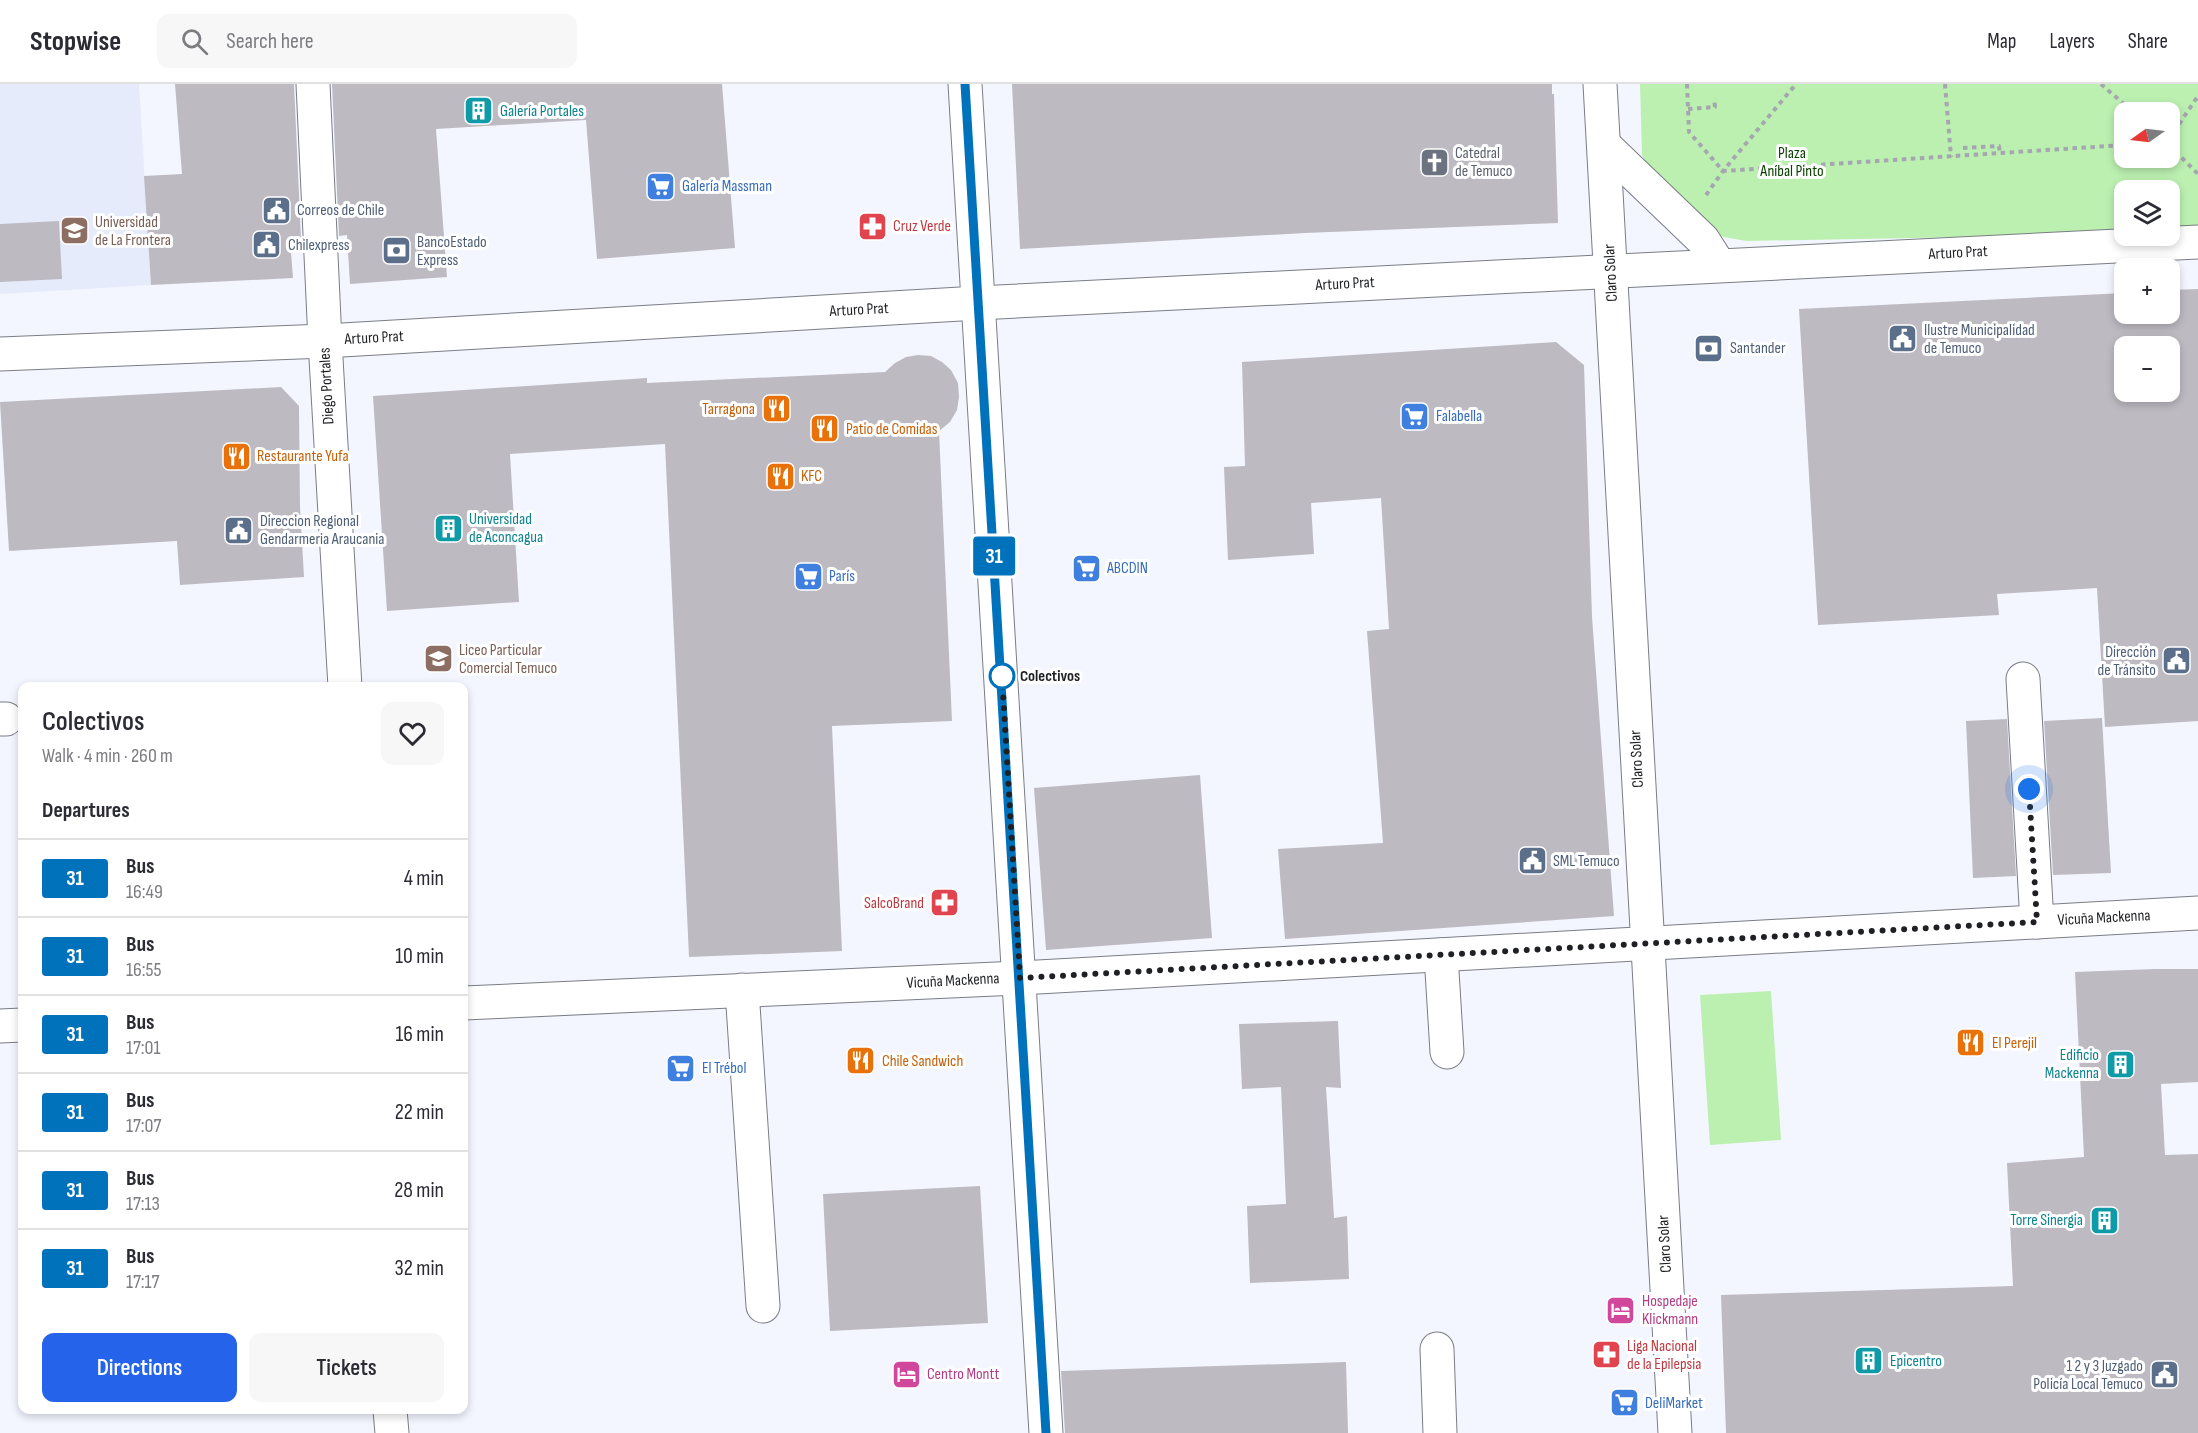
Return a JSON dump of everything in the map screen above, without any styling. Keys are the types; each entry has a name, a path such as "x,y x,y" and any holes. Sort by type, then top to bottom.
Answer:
{"street":[{"name":"Diego Portales","path":"313,84 345,682"},
{"path":"965,84 1046,1433"},
{"name":"Claro Solar","path":"1600,84 1676,1433"},
{"path":"1604,145 1703,240 1719,265"},
{"path":"2186,242 2198,217"},
{"name":"Arturo Prat","path":"0,354 325,341 978,303 2186,242"},
{"path":"2023,679 2037,922"},
{"name":"Vicuña Mackenna","path":"468,1003 1020,978 2198,913"},
{"path":"1441,955 1447,1052"},
{"path":"742,990 763,1306"},
{"path":"0,1026 18,1025"},
{"path":"1437,1349 1440,1433"},
{"path":"390,1414 392,1433"}],"path":[{"path":"1687,84 1689,132 1723,171"},
{"path":"1686,223 1723,171 1796,84"},
{"path":"1946,84 1951,157"},
{"path":"2101,84 2122,102"},
{"path":"2180,123 2198,96"},
{"path":"1688,110 1715,107 1714,98"},
{"path":"1963,148 1999,146 2000,153"},
{"path":"1723,171 2114,147"},
{"path":"2180,156 2198,174"}],"shaded area":[{"name":"Universidad de La Frontera","path":"0,84 139,84 151,285 0,294"}],"green space":[{"name":"Plaza Aníbal Pinto","path":"1640,84 2198,84 2198,231 2180,232 2180,180 2114,180 2114,234 1746,241 1724,237 1704,229 1651,174 1642,155"},
{"path":"1771,991 1781,1140 1710,1145 1700,995"}],"building":[{"path":"175,84 294,84 301,239 290,240 293,278 151,285 144,176 182,174"},
{"path":"332,84 722,84 735,248 597,259 586,120 436,129 447,277 350,284 347,235 339,236"},
{"path":"1012,84 1552,84 1558,223 1305,233 1020,249"},
{"path":"59,221 62,279 0,282 0,224"},
{"path":"2198,289 2198,721 2105,727 2097,588 1997,594 1999,615 1818,625 1799,309 2114,293 2114,324 2180,324 2180,290"},
{"path":"1556,342 1584,365 1592,617 1614,916 1285,939 1278,849 1383,843 1367,631 1389,629 1381,498 1311,503 1314,554 1228,560 1224,467 1245,466 1242,362"},
{"name":"París","path":"931,356 942,362 951,370 958,383 957,410 950,422 939,431 952,721 832,726 842,951 689,957 665,444 510,454 519,602 387,611 373,396 647,378 647,383 885,372 906,357"},
{"path":"281,387 299,406 300,507 304,577 180,585 177,541 9,551 0,402"},
{"path":"2102,718 2111,873 2053,875 2044,721"},
{"path":"2007,719 2016,876 1973,878 1966,721"},
{"path":"1200,775 1212,938 1046,950 1034,788"},
{"path":"2198,969 2198,1082 2161,1084 2165,1155 2198,1154 2198,1433 1726,1433 1721,1295 2013,1286 2007,1163 2084,1157 2075,972"},
{"path":"1338,1021 1341,1088 1326,1087 1334,1218 1347,1216 1349,1279 1250,1283 1247,1206 1286,1204 1281,1087 1242,1089 1239,1024"},
{"path":"980,1186 988,1323 830,1331 823,1194"},
{"path":"1346,1362 1348,1433 1065,1433 1061,1371"}],"bus line":[{"name":"31","path":"965,84 1046,1433"}],"place":[{"name":"Galería Portales","path":"479,111"},
{"name":"Catedral de Temuco","path":"1434,162"},
{"name":"Galería Massman","path":"661,186"},
{"name":"Correos de Chile","path":"276,210"},
{"name":"Cruz Verde","path":"872,226"},
{"name":"Universidad de La Frontera","path":"74,231"},
{"name":"Chilexpress","path":"267,245"},
{"name":"BancoEstado Express","path":"396,251"},
{"name":"Ilustre Municipalidad de Temuco","path":"1903,339"},
{"name":"Santander","path":"1709,348"},
{"name":"Tarragona","path":"776,409"},
{"name":"Falabella","path":"1415,416"},
{"name":"Patio de Comidas","path":"825,429"},
{"name":"Restaurante Yufa","path":"236,456"},
{"name":"KFC","path":"780,476"},
{"name":"Universidad de Aconcagua","path":"448,528"},
{"name":"Direccion Regional Gendarmeria Araucania","path":"239,530"},
{"name":"ABCDIN","path":"1086,568"},
{"name":"París","path":"808,576"},
{"name":"Liceo Particular Comercial Temuco","path":"438,659"},
{"name":"Dirección de Tránsito","path":"2177,661"},
{"name":"Colectivos","path":"1002,676"},
{"name":"SML Temuco","path":"1532,861"},
{"name":"SalcoBrand","path":"945,903"},
{"name":"El Perejil","path":"1971,1043"},
{"name":"Chile Sandwich","path":"861,1061"},
{"name":"Edificio Mackenna","path":"2120,1064"},
{"name":"El Trébol","path":"681,1068"},
{"name":"Torre Sinergia","path":"2104,1220"},
{"name":"Hospedaje Klickmann","path":"1621,1310"},
{"name":"Liga Nacional de la Epilepsia","path":"1606,1355"},
{"name":"Epicentro","path":"1869,1361"},
{"name":"Centro Montt","path":"906,1374"},
{"name":"1 2 y 3 Juzgado Policía Local Temuco","path":"2164,1375"},
{"name":"DeliMarket","path":"1624,1403"}],"route":[{"path":"1002,676 1020,978 2037,922 2029,789"}]}
